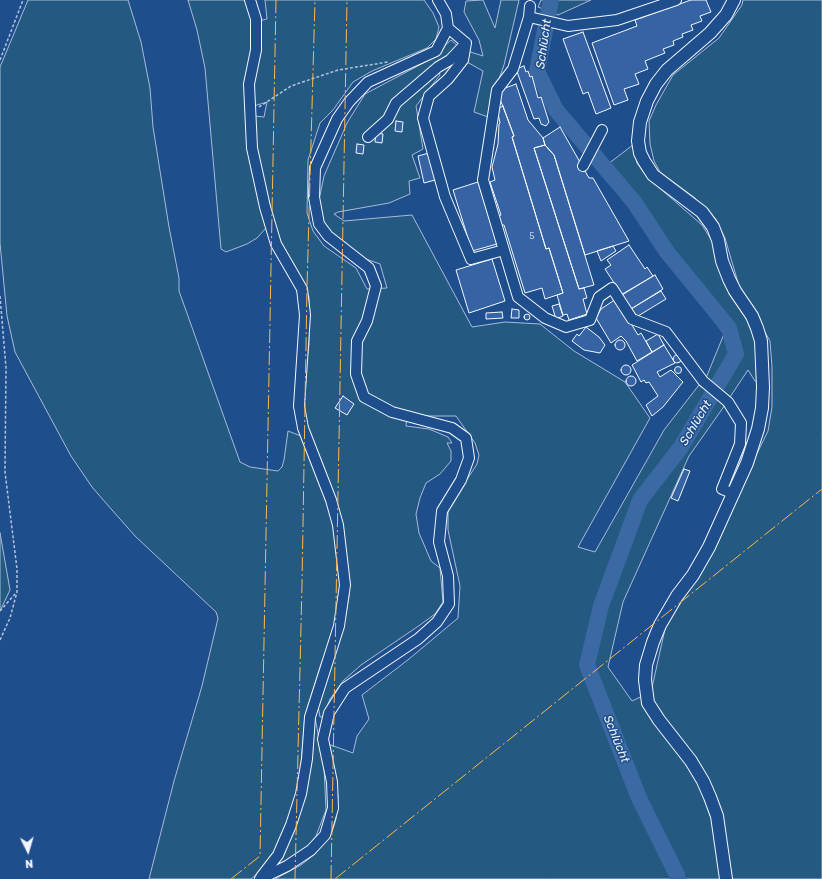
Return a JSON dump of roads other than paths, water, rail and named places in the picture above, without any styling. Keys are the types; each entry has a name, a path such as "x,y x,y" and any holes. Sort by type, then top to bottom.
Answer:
{"main road":[{"path":"726,879 716,816 710,797 703,781 691,761 659,720 648,703 645,680 646,665 652,642 677,596 693,575 709,547 734,494 751,450 758,429 762,408 763,386 761,341 758,328 729,279 722,262 718,240 713,227 702,212 653,175 640,153 638,141 640,122 647,101 656,84 667,70 710,33 726,15 733,0"}],"street":[{"path":"250,0 256,19 256,50 249,84 252,148 265,207 276,244 302,288 305,316 299,406 303,428 331,500 338,525 345,586 339,626 310,717 307,759 301,794 278,854 260,879"},
{"path":"260,879 287,866 311,850 326,835 333,808 333,795 332,782 323,739 329,713 345,688 418,639 437,622 449,604 448,576 439,542 442,511 461,480 469,458 466,438 452,428 392,412 364,397 356,374 357,341 367,320 376,286 369,268 328,236 319,224 314,197 315,168 337,120 349,102 368,82 436,51 448,28 446,14 438,0"},
{"path":"529,16 568,26 617,20 676,0"},
{"path":"530,6 529,16 513,69 496,90 483,180 518,297 545,318 566,327 590,320 599,297 612,288 632,319 666,332 703,381 728,402 741,423 740,444 722,489 734,494"},
{"path":"448,28 466,43"},
{"path":"466,43 463,60 448,79 429,96 423,118 445,197 471,259 504,250"},
{"path":"368,137 388,119 396,103 438,67 450,60 466,43"},
{"path":"583,166 602,130"}],"waterway":[{"name":"Schlücht","path":"551,0 537,71 556,110 634,202 667,252 729,328 736,354 681,447 640,500 601,606 587,665 639,798 678,879"}]}
